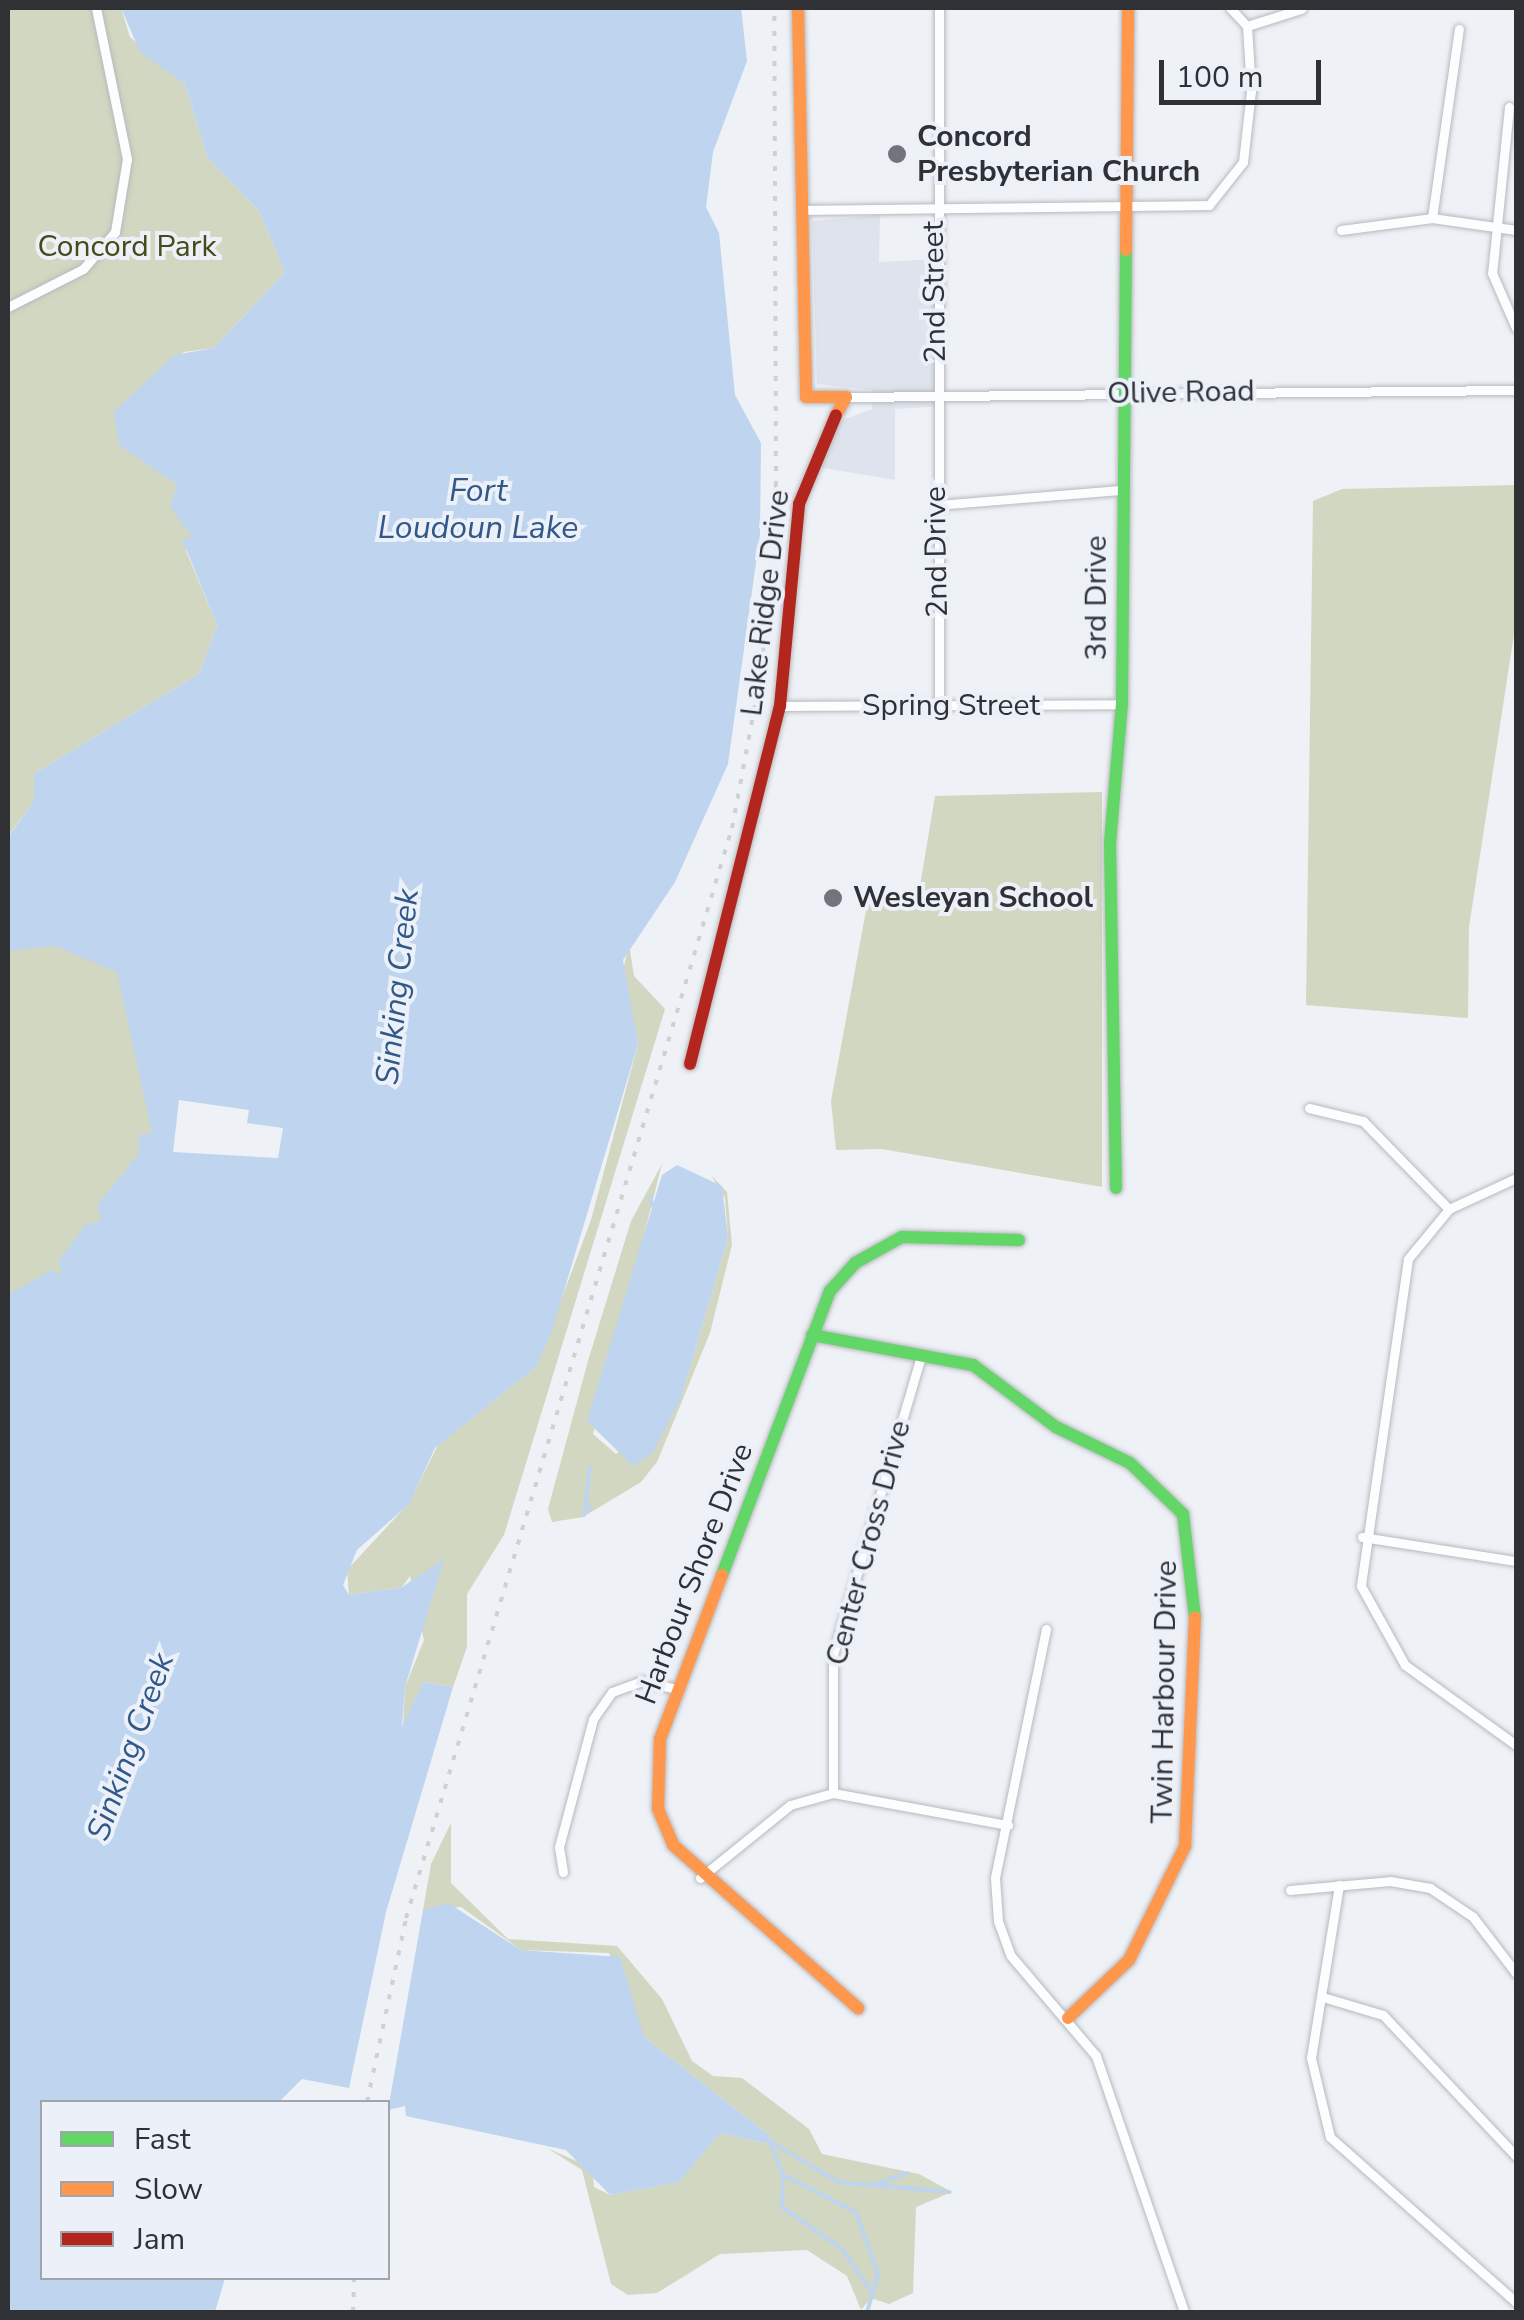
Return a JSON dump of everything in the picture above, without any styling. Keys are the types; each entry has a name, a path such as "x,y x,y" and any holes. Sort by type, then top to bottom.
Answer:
{"street":[{"path":"8,308 83,269 114,232 126,159 96,8"},
{"path":"798,8 806,398 846,397"},
{"name":"2nd Street","path":"936,396 934,208 939,8"},
{"name":"3rd Drive","path":"1116,1188 1110,843 1122,704 1128,8"},
{"path":"802,210 1209,205 1233,184 1251,91 1247,26 1230,8"},
{"path":"1247,26 1301,9"},
{"path":"1432,218 1459,29"},
{"path":"1509,107 1492,273 1516,328"},
{"path":"1341,230 1432,218 1516,230"},
{"name":"Olive Road","path":"846,397 1516,390"},
{"name":"2nd Drive","path":"936,396 939,707"},
{"name":"Lake Ridge Drive","path":"690,1064 780,706 799,504 815,450 846,397"},
{"path":"937,505 1121,490"},
{"name":"Spring Street","path":"780,706 1122,704"},
{"path":"1308,1108 1362,1121 1450,1209"},
{"path":"1516,1178 1450,1209 1408,1259 1397,1296 1362,1536 1361,1586 1380,1633 1417,1675 1516,1745"},
{"name":"Harbour Shore Drive","path":"858,2008 700,1878 658,1809 655,1769 676,1688 830,1290 878,1246 930,1232 1019,1240"},
{"name":"Twin Harbour Drive","path":"812,1335 973,1364 1056,1428 1130,1462 1162,1486 1193,1544 1185,1846 1129,1960 1068,2018"},
{"name":"Center Cross Drive","path":"833,1792 833,1655 920,1356"},
{"path":"1362,1536 1516,1561"},
{"path":"1046,1629 1008,1826 998,1921 1012,1956 1068,2018 1115,2102 1184,2312"},
{"path":"563,1872 559,1847 593,1719 612,1692 642,1681 676,1688"},
{"path":"700,1878 790,1805 833,1792 1008,1826"},
{"path":"1339,1885 1326,1998 1311,2058 1330,2137 1516,2302"},
{"path":"1290,1890 1339,1885 1430,1888 1472,1918 1516,1973"},
{"path":"1326,1998 1383,2015 1516,2156"}],"shaded area":[{"path":"880,215 879,262 939,259 943,406 895,409 895,480 812,466 835,423 872,409 873,390 817,384 812,221"}],"green space":[{"name":"Concord Park","path":"8,8 121,8 130,37 185,84 208,158 259,211 285,272 214,348 184,352 114,413 177,485 177,510 193,538 186,551 217,625 200,673 34,774 35,800 8,836"},
{"path":"1516,485 1516,621 1469,927 1468,1018 1306,1005 1313,501 1342,489"},
{"path":"1102,792 1102,1187 882,1149 836,1150 831,1101 869,894 912,895 920,886 935,796"},
{"path":"40,939 110,960 134,997 156,1140 62,1281 8,1311 8,945"},
{"path":"629,945 634,976 665,1009 504,1535 467,1594 467,1647 453,1687 423,1682 403,1728 405,1687 424,1640 410,1576 402,1587 349,1595 347,1570 409,1503 438,1445 536,1367 591,1220 638,1044 623,970"},
{"path":"662,1164 593,1434 616,1454 681,1398 728,1238 725,1198 711,1175 727,1192 732,1245 710,1333 657,1462 641,1482 583,1517 552,1522 548,1509 631,1221"},
{"path":"451,1823 451,1883 508,1939 617,1946 662,1999 692,2061 713,2076 742,2078 809,2129 822,2154 919,2174 952,2192 916,2207 913,2293 889,2304 871,2298 861,2310 847,2276 807,2250 720,2254 657,2293 628,2295 611,2284 582,2170 547,2148 592,2168 594,2187 610,2195 678,2182 720,2133 765,2143 770,2136 644,2037 609,1953 521,1950 461,1907 423,1910 431,1864"}],"water":[{"name":"Fort Loudoun Lake","path":"121,8 741,8 747,61 713,152 706,207 719,233 735,395 761,443 760,534 728,764 675,882 623,960 638,1044 552,1331 536,1367 435,1448 409,1504 357,1550 343,1585 349,1595 402,1587 444,1559 405,1687 402,1727 423,1682 453,1687 386,1912 349,2088 302,2079 281,2100 40,2100 40,2280 224,2280 215,2312 8,2312 8,1295 51,1270 62,1275 59,1261 85,1225 101,1221 97,1205 139,1154 139,1135 152,1133 117,972 55,946 8,951 8,837 34,801 34,774 200,673 217,625 182,539 192,537 170,507 177,485 119,445 114,412 174,355 214,348 285,272 259,211 208,158 185,84 140,52"},
{"path":"677,1165 722,1186 728,1238 681,1398 653,1452 633,1466 587,1421 662,1175"},
{"path":"448,1903 521,1950 620,1957 644,2037 770,2136 765,2143 720,2133 679,2182 610,2195 566,2150 406,2116 405,2106 390,2110 423,1910"}],"pier":[{"path":"179,1100 249,1110 247,1123 283,1128 278,1158 173,1152"}],"waterway":[{"path":"650,1198 655,1211"},
{"path":"584,1515 590,1467"},
{"path":"585,1500 590,1510"},
{"path":"763,2137 838,2182 950,2192"},
{"path":"769,2140 783,2175 856,2212 878,2274 867,2312"},
{"path":"873,2185 907,2173"},
{"path":"783,2176 782,2207 842,2249 870,2289"}],"railway":[{"path":"367,2100 406,1918 732,828 762,667 776,486 774,8"},
{"path":"353,2312 354,2280"}],"traffic: fast":[{"path":"1116,1188 1110,843 1122,704 1126,250"},
{"path":"722,1575 830,1291 855,1263 902,1237 1019,1240"},
{"path":"812,1335 973,1365 1056,1427 1130,1463 1183,1514 1195,1617"}],"traffic: slow":[{"path":"798,8 806,397 846,397 836,415"},
{"path":"1126,250 1128,8"},
{"path":"722,1575 660,1739 658,1809 673,1845 858,2008"},
{"path":"1068,2018 1129,1960 1185,1846 1195,1617"}],"traffic: jam":[{"path":"690,1064 780,706 799,504 836,415"}],"place":[{"name":"Concord Presbyterian Church","path":"897,154"},
{"name":"Wesleyan School","path":"833,898"}],"water label":[{"name":"Sinking Creek","path":"398,987"},
{"name":"Sinking Creek","path":"131,1747"}]}
